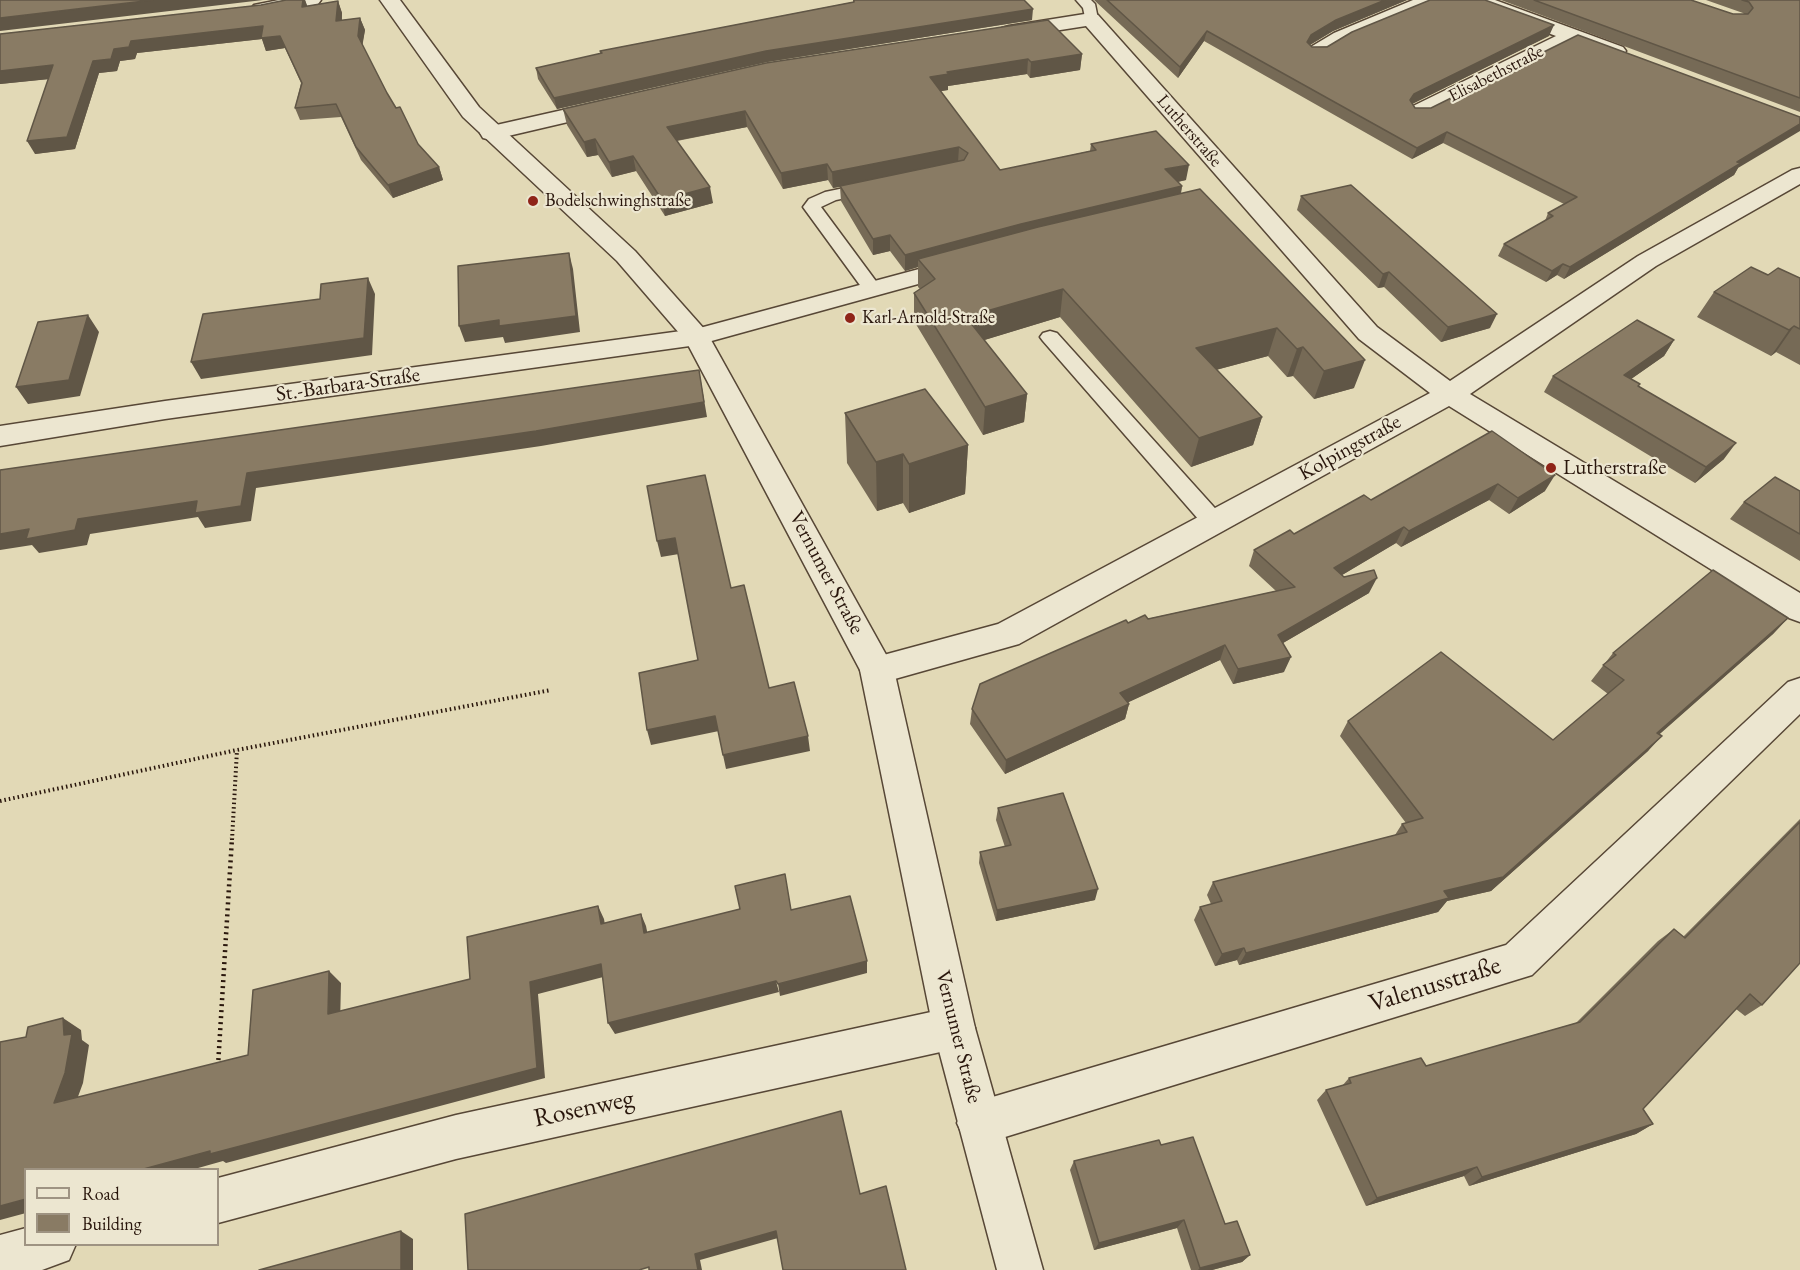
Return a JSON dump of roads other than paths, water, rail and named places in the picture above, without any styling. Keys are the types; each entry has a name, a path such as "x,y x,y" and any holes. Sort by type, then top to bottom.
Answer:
{"street":[{"path":"243,12 311,0"},
{"name":"Vernumer Straße","path":"390,0 471,112 626,256 697,336 877,670 954,1028 1020,1270"},
{"path":"1316,52 1341,37 1430,0"},
{"name":"Elisabethstraße","path":"1477,0 1638,60"},
{"path":"987,35 1087,9"},
{"name":"Lutherstraße","path":"1087,9 1234,198 1368,333 1449,394 1800,609"},
{"name":"Elisabethstraße","path":"1419,112 1573,35"},
{"path":"491,133 629,101"},
{"name":"Kolpingstraße","path":"877,670 1007,634 1449,394 1647,261 1800,175"},
{"path":"697,336 984,259"},
{"name":"St.-Barbara-Straße","path":"0,436 165,410 697,336"},
{"name":"Valenusstraße","path":"980,1123 1518,961 1800,692"},
{"name":"Rosenweg","path":"219,1201 456,1137 954,1028"},
{"path":"0,1258 49,1246"}],"lane":[{"path":"872,288 812,207 815,203 831,196 888,184"},
{"path":"1050,337 1214,522"}],"place":[{"name":"Bodelschwinghstraße","path":"533,201"},
{"name":"Karl-Arnold-Straße","path":"850,318"},
{"name":"Lutherstraße","path":"1551,468"}]}
